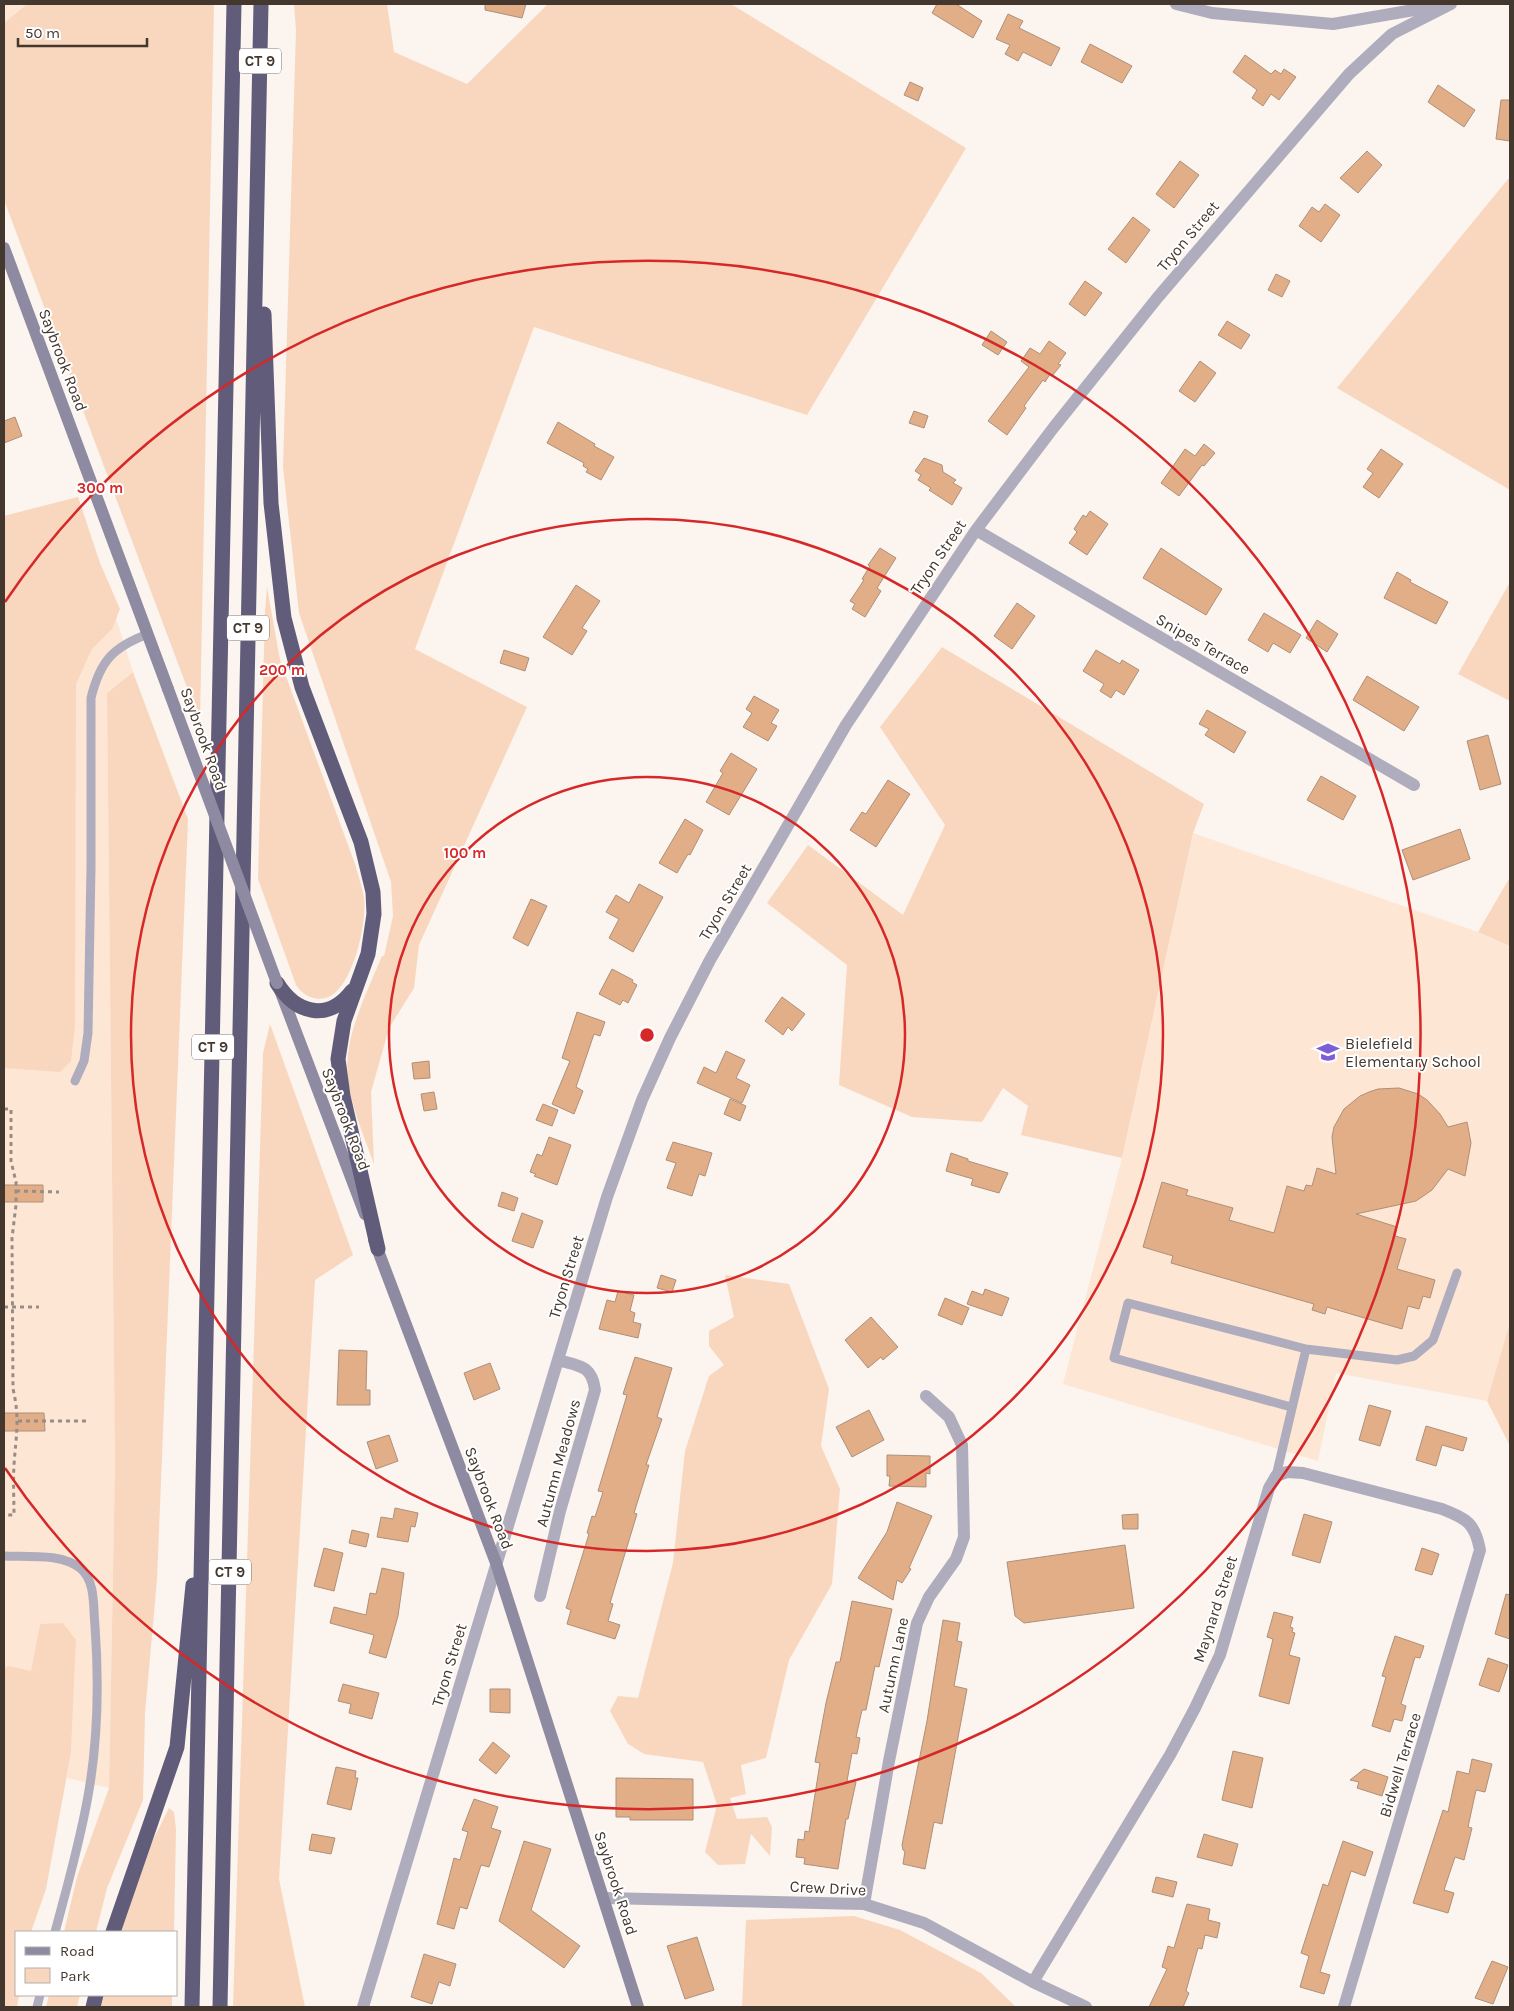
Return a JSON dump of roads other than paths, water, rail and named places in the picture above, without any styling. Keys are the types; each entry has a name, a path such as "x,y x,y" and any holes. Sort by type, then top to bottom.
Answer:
{"highway":[{"name":"CT 9","path":"192,2007 234,4"},
{"name":"CT 9","path":"220,2007 261,4"},
{"path":"258,118 268,469 278,578 284,618 302,687 369,867 374,914 368,954 344,1021 338,1059 343,1096 378,1250"},
{"path":"277,983 291,1001 302,1007 315,1010 328,1009 338,1006 346,998 361,974"},
{"path":"113,1931 177,1747 205,1441"}],"main road":[{"name":"Saybrook Road","path":"4,248 277,983 496,1563 605,1898 638,2007"}],"street":[{"path":"1176,4 1212,13 1333,24 1449,4"},
{"name":"Tryon Street","path":"363,2007 607,1197 638,1111 670,1038 710,960 846,724 976,530 1054,427 1158,297 1349,74 1392,34 1449,4"},
{"name":"Snipes Terrace","path":"976,530 1414,785"},
{"name":"Autumn Meadows","path":"540,1596 560,1511 595,1390 593,1378 588,1370 558,1360"},
{"name":"Autumn Lane","path":"864,1904 885,1779 917,1623 929,1597 956,1559 964,1537 962,1444 949,1418 926,1396"},
{"name":"Bidwell Terrace","path":"1276,1476 1287,1472 1303,1473 1442,1509 1461,1516 1477,1531 1480,1550 1477,1567 1344,2007"},
{"name":"Maynard Street","path":"1033,1982 1170,1755 1195,1708 1220,1655 1270,1488 1276,1476"},
{"name":"Crew Drive","path":"605,1898 864,1904 924,1923 1033,1982 1086,2007"}],"lane":[{"path":"75,1081 84,1061 88,1033 91,868 90,698 95,679 115,650 128,641 148,634"},
{"path":"1291,1407 1114,1358 1128,1303 1306,1349 1397,1360 1414,1356 1427,1347 1437,1334 1457,1273"},
{"path":"1276,1476 1306,1349"},
{"path":"4,1556 55,1559 70,1563 80,1568 91,1586 96,1646 94,1750 89,1794 80,1840 55,1931"}],"place":[{"name":"Bielefield Elementary School","path":"1328,1052"}]}
